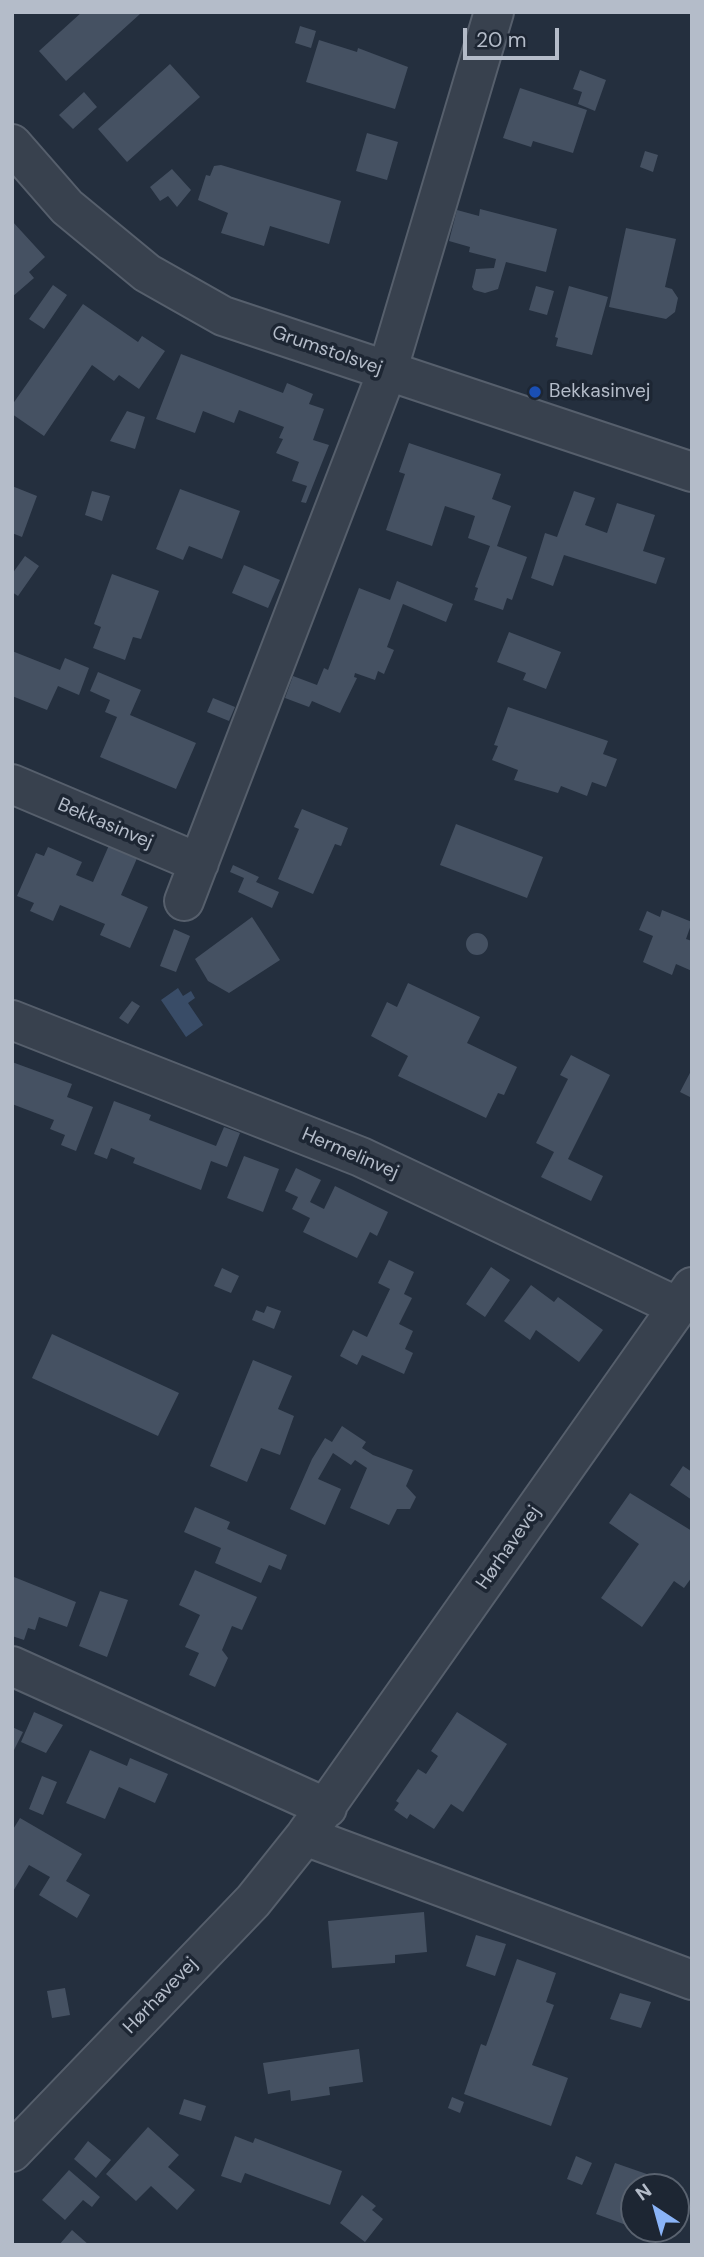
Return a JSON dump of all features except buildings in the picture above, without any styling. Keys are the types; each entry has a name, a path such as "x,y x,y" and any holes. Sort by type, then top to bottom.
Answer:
{"street":[{"path":"184,901 387,372 495,12"},
{"name":"Grumstolsvej","path":"12,144 67,207 147,273 223,316 692,472"},
{"name":"Bekkasinvej","path":"12,784 198,863"},
{"name":"Hermelinvej","path":"12,1020 361,1157 685,1297"},
{"name":"Hørhavevej","path":"12,2152 253,1901 316,1822 685,1297"},
{"path":"12,1666 316,1822 692,1980"}],"water":[{"path":"178,988 183,996 191,991 195,998 188,1003 203,1025 186,1037 161,1000"}],"place":[{"name":"Bekkasinvej","path":"535,392"}]}
